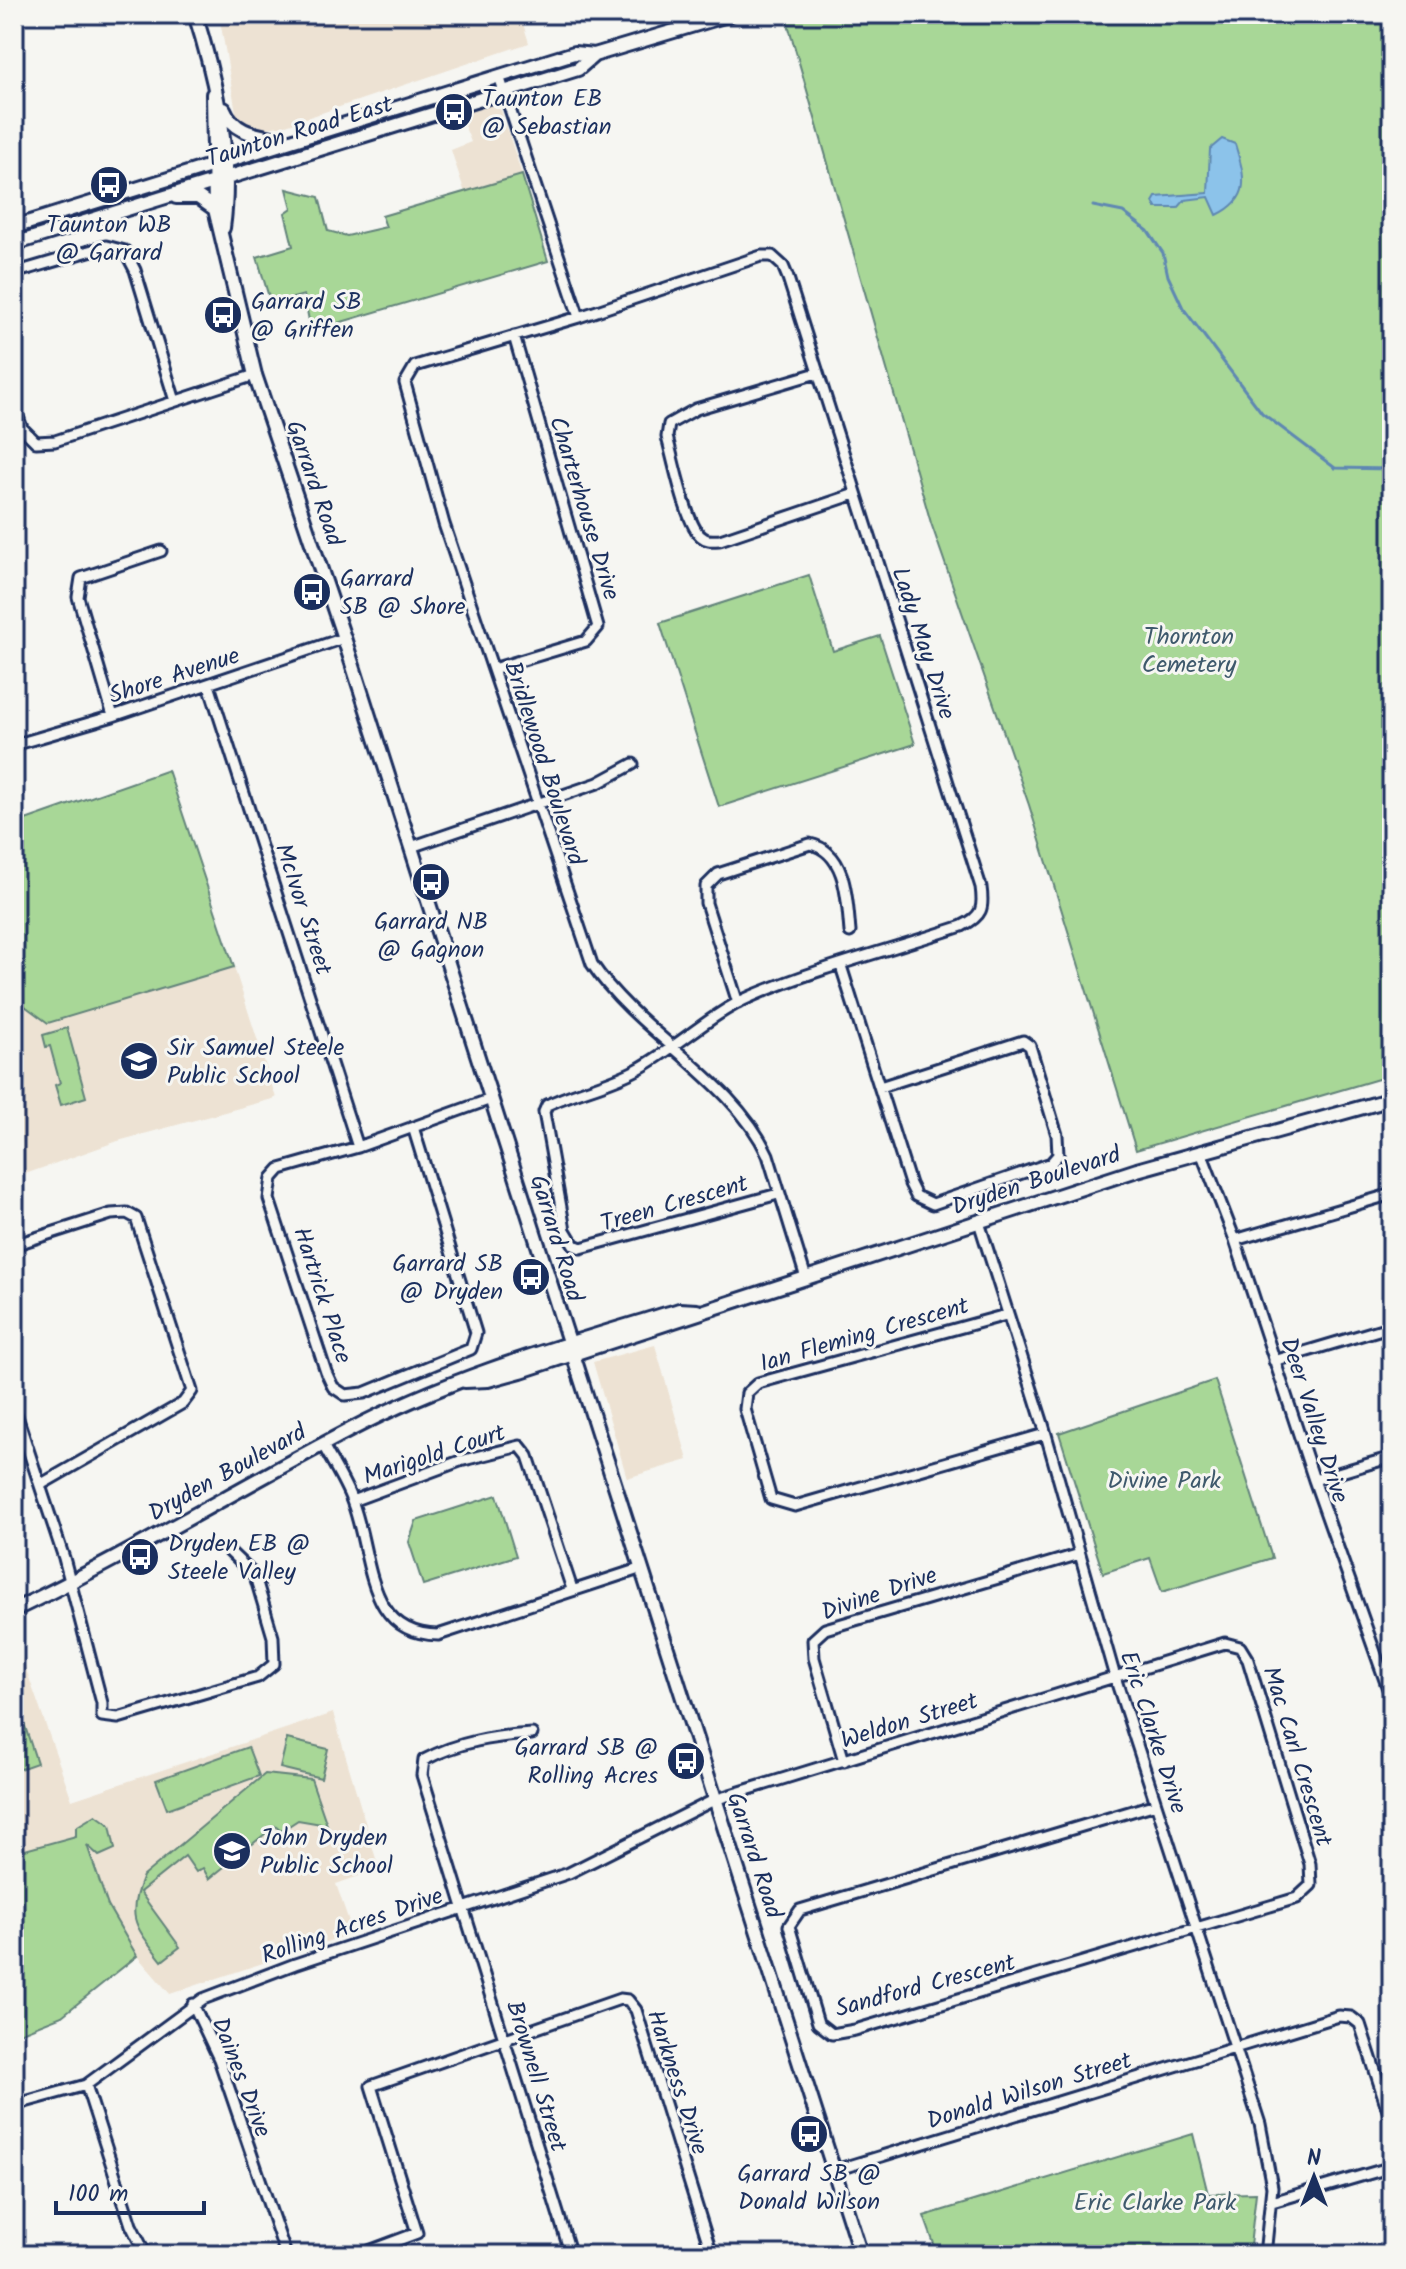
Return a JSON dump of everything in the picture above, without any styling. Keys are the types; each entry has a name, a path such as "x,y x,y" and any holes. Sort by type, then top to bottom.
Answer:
{"street":[{"name":"Garrard Road","path":"195,14 211,77 222,231"},
{"path":"682,14 687,28"},
{"name":"Taunton Road East","path":"14,227 574,53 594,55 731,14"},
{"name":"Taunton Road East","path":"14,244 578,69 594,55"},
{"path":"499,76 579,317"},
{"path":"211,77 229,120 243,131 285,141"},
{"name":"Garrard Road","path":"220,178 215,209 255,375 344,638 639,1569 861,2255"},
{"path":"165,197 198,197 215,209"},
{"path":"14,273 106,246 125,251 135,270 175,401"},
{"name":"Lady May Drive","path":"579,317 761,256 772,256 783,266 981,887 984,908 978,918 962,926 797,979 738,1003 670,1048"},
{"name":"Bridlewood Boulevard","path":"579,317 415,366 405,383 444,524 592,964 626,1008 723,1094 759,1137 806,1278"},
{"name":"Charterhouse Drive","path":"493,669 586,641 598,627 514,336"},
{"path":"817,373 696,409 669,424 667,437 692,521 699,536 707,540 720,540 855,494"},
{"path":"14,405 22,428 36,442 55,441 255,375"},
{"path":"113,716 78,597 81,578 161,551"},
{"name":"Shore Avenue","path":"14,745 209,685 344,638"},
{"name":"McIvor Street","path":"209,685 358,1147"},
{"path":"411,847 607,779 633,764"},
{"path":"738,1003 706,903 706,886 718,874 810,844 825,847 834,855 847,897 850,932"},
{"path":"841,966 910,1184 922,1201 933,1204 1009,1179 1051,1163 1058,1155 1057,1135 1030,1046 1023,1041 880,1087"},
{"name":"Treen Crescent","path":"670,1048 638,1069 547,1105 544,1112 556,1194 568,1238 574,1245 587,1248 778,1194"},
{"name":"Hartrick Place","path":"413,1127 476,1333 471,1349 364,1393 345,1395 333,1387 326,1372 269,1199 272,1178 280,1169 358,1147 413,1127 491,1099"},
{"name":"Dryden Boulevard","path":"14,1610 71,1583 351,1429 465,1381 488,1380 679,1310 697,1311 806,1278 1137,1170 1392,1099"},
{"name":"Deer Valley Drive","path":"1201,1152 1235,1240 1314,1480 1392,1700"},
{"path":"1235,1240 1392,1194"},
{"path":"14,1245 111,1214 127,1213 136,1218 192,1391 183,1403 40,1485"},
{"name":"Eric Clarke Drive","path":"979,1222 1045,1434 1115,1677 1266,2148 1272,2202 1265,2255"},
{"name":"Ian Fleming Crescent","path":"1006,1315 758,1383 747,1393 745,1409 771,1499 795,1506 1045,1434"},
{"path":"1274,1361 1392,1326"},
{"path":"14,1407 71,1583 102,1703 102,1716 118,1718 258,1677 274,1664 273,1637 255,1576 229,1551"},
{"name":"Marigold Court","path":"323,1445 352,1501 382,1609 402,1628 420,1635 438,1635 639,1569"},
{"name":"Marigold Court","path":"352,1501 460,1461 520,1446 528,1456 572,1589"},
{"path":"1314,1480 1392,1457"},
{"name":"Divine Drive","path":"844,1761 814,1658 813,1640 825,1629 1080,1554"},
{"name":"Mac Carl Crescent","path":"1115,1677 1225,1643 1240,1647 1248,1660 1310,1864 1311,1885 1297,1898 1195,1927"},
{"name":"Weldon Street","path":"714,1800 1115,1677"},
{"name":"Brownell Street","path":"532,1734 497,1736 445,1749 424,1760 422,1775 571,2255"},
{"name":"Rolling Acres Drive","path":"14,2105 86,2085 193,2004 295,1964 569,1873 714,1800"},
{"name":"Sandford Crescent","path":"1156,1804 800,1910 789,1926 801,1977 818,2023 832,2034 1195,1927"},
{"name":"Harkness Drive","path":"505,2041 620,1999 631,2004 712,2255"},
{"name":"Daines Drive","path":"193,2004 219,2059 286,2255"},
{"name":"Donald Wilson Street","path":"836,2170 1339,2016 1351,2017 1362,2027 1392,2123"},
{"path":"358,2255 417,2233 371,2086 505,2041"},
{"path":"86,2085 143,2249 140,2255"},
{"path":"1272,2202 1392,2167"}],"shaded area":[{"path":"219,14 520,14 529,43 286,125 260,129 237,118"},
{"path":"487,102 501,110 522,175 465,193 451,150 471,142 458,110"},
{"name":"Sir Samuel Steele Public School","path":"234,967 276,1098 118,1141 14,1178 14,998 48,1023"},
{"path":"655,1345 688,1460 627,1478 593,1362"},
{"name":"John Dryden Public School","path":"14,1635 72,1800 333,1713 379,1869 336,1884 353,1933 170,1994 137,1956 108,1906 84,1834 14,1853"}],"green space":[{"name":"Thornton Cemetery","path":"794,14 1392,14 1392,1075 1136,1150 1029,805 931,523 786,17"},
{"path":"522,175 548,261 311,331 304,295 271,304 257,257 293,246 285,213 292,208 287,189 319,197 328,231 347,236 386,227 382,216"},
{"path":"809,575 833,651 880,636 915,744 719,807 660,623"},
{"path":"168,770 234,967 48,1023 14,998 14,824"},
{"path":"67,1028 86,1097 61,1105 55,1085 60,1083 50,1046 46,1047 43,1035"},
{"name":"Divine Park","path":"1215,1380 1272,1558 1162,1592 1150,1558 1103,1573 1059,1433"},
{"path":"497,1495 516,1556 423,1585 409,1542 416,1521"},
{"path":"14,1693 37,1763 14,1771"},
{"path":"287,1739 328,1749 321,1778 280,1768"},
{"path":"248,1747 259,1776 167,1809 156,1780"},
{"path":"265,1774 311,1779 327,1825 298,1820 281,1831 275,1826 209,1879 203,1868 196,1872 185,1856 140,1892 180,1947 162,1961 136,1922 135,1903 143,1876"},
{"path":"96,1815 110,1825 115,1849 99,1856 87,1845 108,1906 137,1956 62,2016 14,2035 14,1853 76,1836 76,1827"},
{"name":"Eric Clarke Park","path":"1193,2134 1208,2194 1256,2193 1249,2255 938,2255 924,2216"}],"water":[{"path":"1222,139 1235,144 1241,167 1243,186 1236,201 1217,215 1209,197 1185,200 1178,208 1156,208 1153,202 1156,197 1208,193 1210,149"}],"waterway":[{"path":"1093,206 1123,212 1148,231 1163,253 1168,276 1183,308 1262,413 1335,468 1392,469"}],"place":[{"name":"Taunton EB @ Sebastian","path":"454,112"},
{"name":"Taunton WB @ Garrard","path":"109,185"},
{"name":"Garrard SB @ Griffen","path":"223,315"},
{"name":"Garrard SB @ Shore","path":"312,592"},
{"name":"Garrard NB @ Gagnon","path":"431,882"},
{"name":"Sir Samuel Steele Public School","path":"139,1061"},
{"name":"Garrard SB @ Dryden","path":"531,1277"},
{"name":"Dryden EB @ Steele Valley","path":"140,1557"},
{"name":"Garrard SB @ Rolling Acres","path":"686,1761"},
{"name":"John Dryden Public School","path":"232,1851"},
{"name":"Garrard SB @ Donald Wilson","path":"809,2134"}]}
